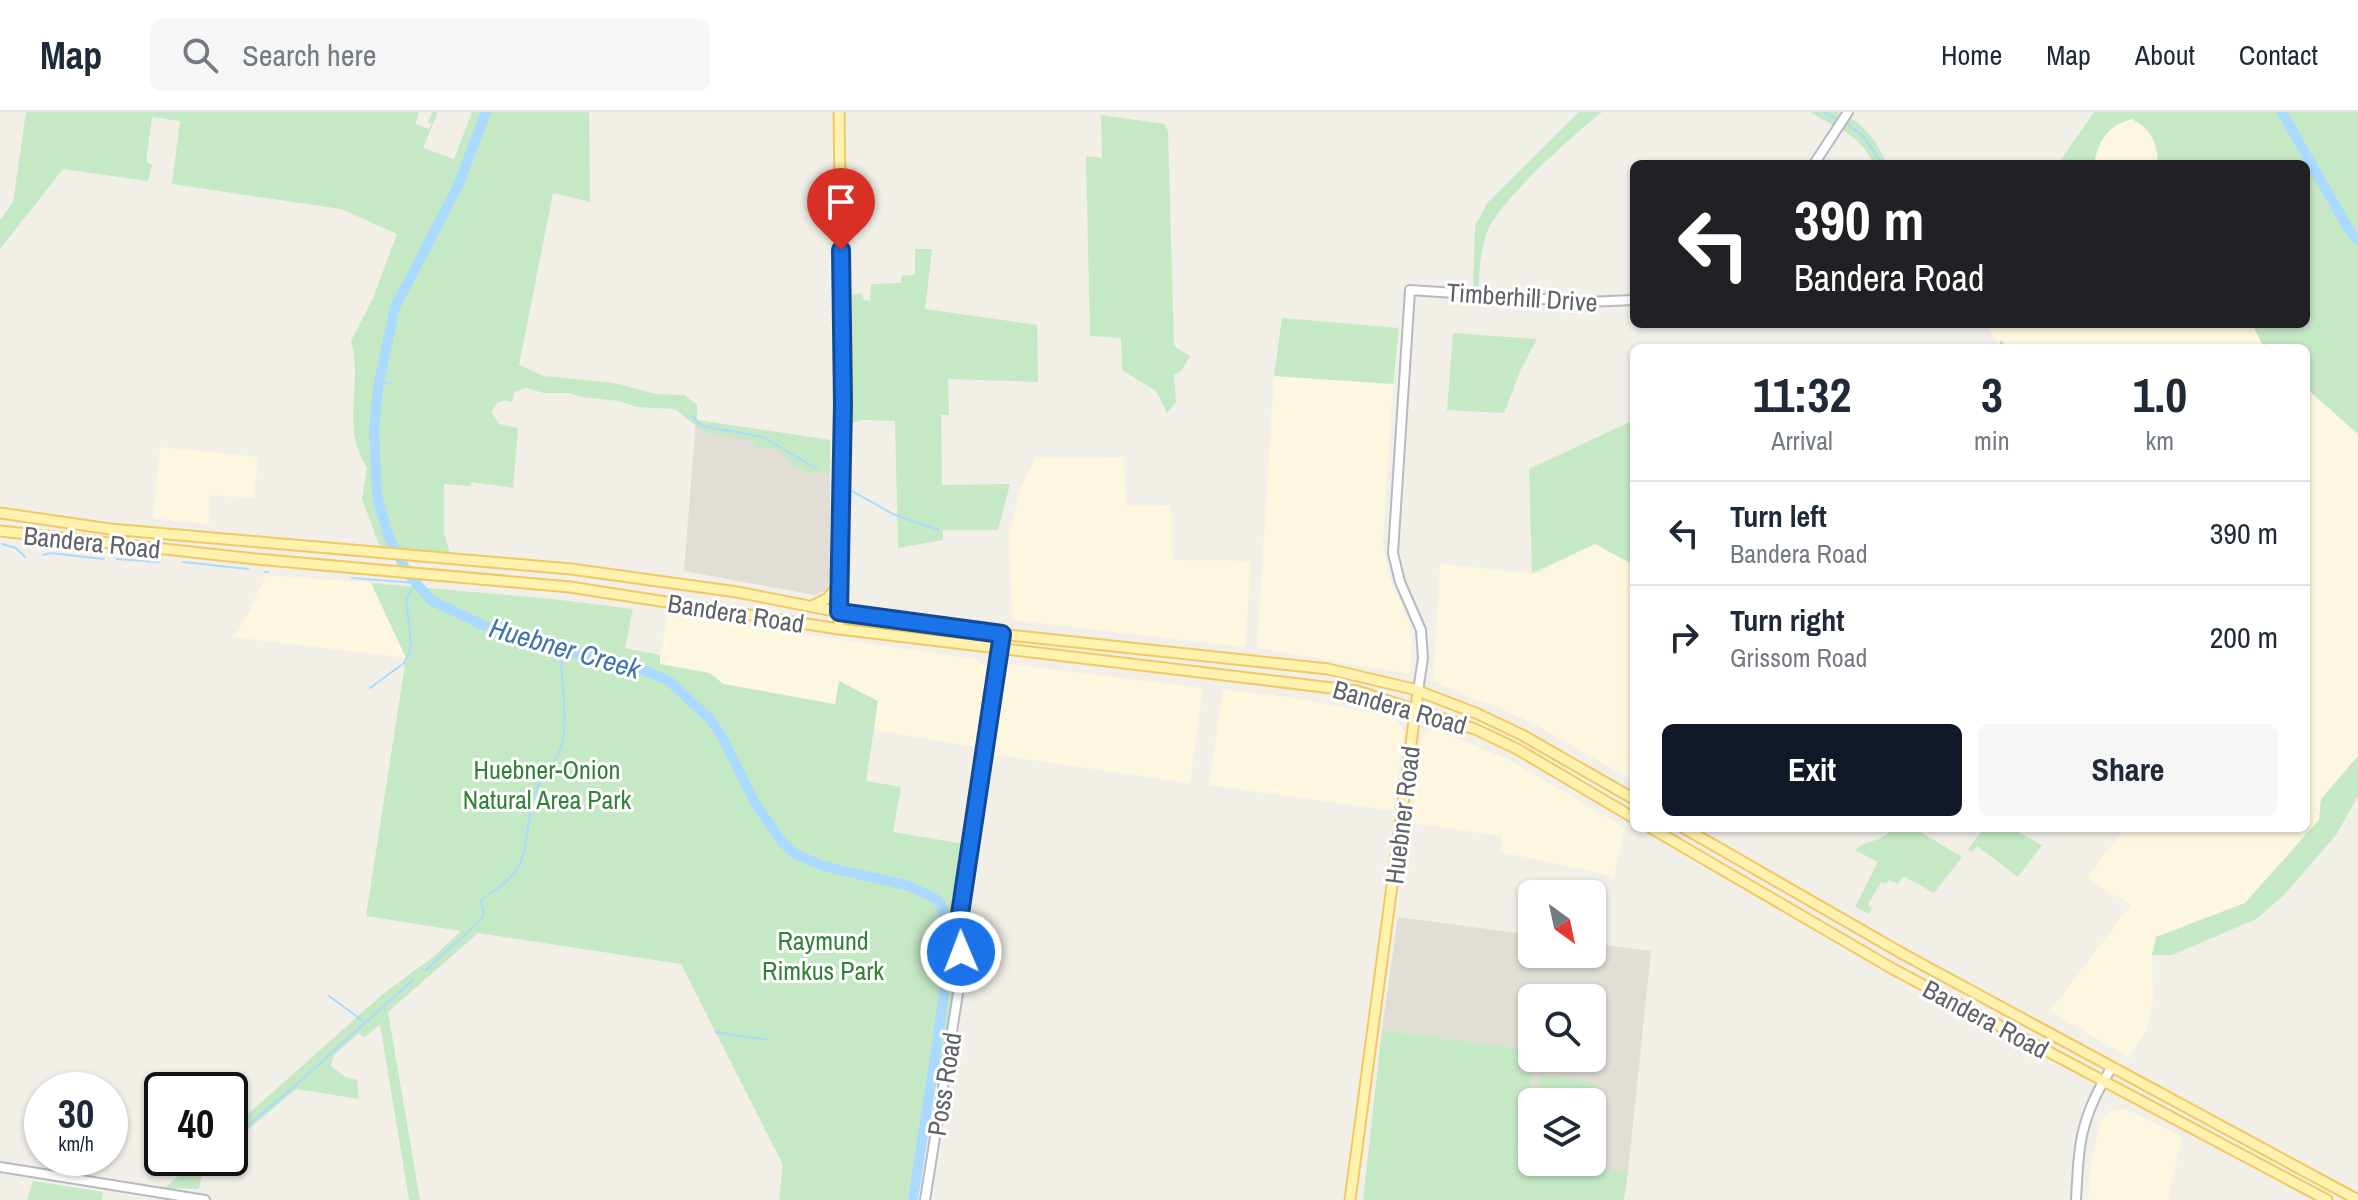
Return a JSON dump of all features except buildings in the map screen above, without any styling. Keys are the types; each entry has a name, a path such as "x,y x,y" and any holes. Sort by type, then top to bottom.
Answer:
{"main road":[{"path":"839,112 843,398 839,629"},
{"name":"Bandera Road","path":"0,513 73,525 622,575 737,592 839,612 1002,634 1328,669 1418,691 1482,715 1630,797"},
{"name":"Bandera Road","path":"0,531 570,587 839,629 999,650 1312,683 1416,707 1475,729 1517,749 1630,816"},
{"path":"811,607 828,598 839,583"},
{"path":"1115,663 1116,646"},
{"name":"Huebner Road","path":"1350,1200 1418,691"},
{"path":"1568,779 1576,766"},
{"name":"Bandera Road","path":"1658,832 1893,969 2327,1200"},
{"name":"Bandera Road","path":"1691,832 1903,954 2358,1200"}],"street":[{"path":"1817,160 1848,112"},
{"name":"Timberhill Drive","path":"1410,290 1587,302 1630,300"},
{"name":"Huebner Road","path":"1410,290 1393,553 1400,582 1421,630 1423,658 1418,691"},
{"name":"Poss Road","path":"925,1200 959,987 960,914 1002,634"},
{"path":"2076,1200 2083,1125 2112,1067"},
{"path":"0,1167 205,1200"}],"shaded area":[{"path":"2094,112 2186,112 2203,160 2061,160"},
{"path":"1988,328 2305,328 2358,383 2358,756 2321,799 2319,820 2310,830 2310,344 1998,344"},
{"path":"1274,376 1393,384 1383,543 1389,577 1407,617 1412,637 1410,674 1257,648"},
{"path":"696,420 830,440 830,578 825,591 815,595 684,571"},
{"path":"160,447 258,457 254,498 210,495 209,524 153,518"},
{"path":"1124,457 1126,506 1171,505 1173,560 1251,561 1245,647 1012,620 1009,534 1021,488 1035,458"},
{"path":"1595,544 1630,563 1630,779 1529,721 1433,681 1440,564 1536,574"},
{"path":"266,575 371,583 406,658 234,637"},
{"path":"667,615 976,659 989,669 981,748 875,730 877,701 840,681 835,704 723,684 659,664"},
{"path":"1004,666 1203,688 1190,783 990,754"},
{"path":"1223,690 1289,697 1395,717 1404,731 1393,811 1209,785"},
{"path":"1433,728 1513,762 1625,828 1614,876 1501,852 1502,836 1412,823 1422,736"},
{"path":"2122,832 2308,832 2245,903 2156,937 2152,955 2153,1000 2147,1029 2129,1058 2050,1011 2131,905 2087,878"},
{"path":"1398,917 1518,933 1518,968 1606,968 1606,945 1651,951 1628,1172 1606,1169 1606,1088 1530,1088 1533,1072 1606,1072 1606,984 1518,984 1518,1048 1382,1030"},
{"path":"2125,1109 2182,1137 2168,1200 2088,1200 2092,1157 2101,1121 2109,1111"}],"green space":[{"path":"26,112 419,112 415,124 429,129 432,112 438,112 423,148 454,159 472,112 589,112 590,202 553,193 519,365 544,376 614,383 656,394 684,395 697,405 697,420 830,440 830,473 807,473 791,467 791,461 773,448 757,448 749,440 704,432 675,409 636,407 619,401 580,397 571,393 544,393 526,388 514,392 512,402 499,402 492,413 499,424 518,428 513,488 472,482 470,486 444,484 444,533 450,553 380,547 362,499 367,468 355,436 355,374 351,341 373,298 397,234 341,209 172,184 180,121 152,117 146,162 152,165 148,181 63,169 0,249 0,220 13,202"},
{"path":"1579,112 1602,112 1538,169 1494,219 1483,246 1479,287 1473,287 1475,226 1488,202"},
{"path":"1810,112 1837,112 1853,119 1874,140 1885,160 1872,160 1861,145"},
{"path":"2094,112 2358,112 2358,434 2310,392 2310,344 2262,344 2254,328 2310,328 2310,160 2157,160 2152,137 2132,119 2110,130 2095,160 2061,160"},
{"path":"1101,115 1165,124 1168,132 1174,346 1190,356 1181,371 1174,375 1176,402 1167,413 1156,391 1122,370 1121,338 1090,336 1086,156 1102,158"},
{"path":"915,249 932,249 925,309 1037,325 1038,382 948,379 949,415 941,415 942,485 1010,484 998,530 943,530 943,540 898,548 895,421 863,420 852,423 852,295 861,293 864,300 870,301 871,284 901,283 902,276 915,275"},
{"path":"1282,318 1399,328 1393,384 1274,376"},
{"path":"1453,333 1537,339 1504,413 1447,410"},
{"path":"1630,422 1630,563 1595,544 1532,573 1529,469"},
{"path":"371,583 633,609 625,648 660,655 660,664 710,673 723,684 835,704 839,681 878,701 866,781 901,787 893,832 965,844 952,1000 915,1200 779,1200 783,1165 681,964 478,933 388,1012 420,1200 409,1200 380,1024 364,1038 359,1033 334,1055 331,1066 345,1077 357,1080 359,1099 296,1089 248,1130 248,1114 384,993 432,958 461,931 366,916 406,658"},
{"path":"2358,756 2358,796 2336,835 2284,895 2256,919 2172,955 2152,955 2156,937 2245,903 2319,820 2321,799"},
{"path":"1889,832 1921,832 1962,857 1934,893 1903,876 1898,884 1889,880 1886,884 1881,882 1868,905 1872,908 1869,914 1855,907 1878,862 1855,850"},
{"path":"1981,832 2018,832 2042,845 2018,877 1977,846 1972,852 1968,849"},
{"path":"1382,1030 1518,1048 1518,1072 1533,1072 1530,1088 1518,1088 1518,1176 1606,1176 1606,1169 1628,1172 1624,1200 1363,1200"},
{"path":"1542,1075 1598,1083 1597,1088 1539,1088"},
{"path":"178,1176 201,1176 199,1189 165,1188"},
{"path":"33,1181 103,1192 102,1200 27,1200"}],"waterway":[{"name":"Huebner Creek","path":"486,112 458,186 395,307 378,387 374,429 377,495 388,535 408,574 432,601 513,639 636,667 669,681 710,719 755,803 782,842 795,854 823,866 909,886 935,898 941,905 948,927 949,947"},
{"path":"1824,112 1837,119"},
{"path":"2282,112 2309,160"},
{"path":"1848,124 1864,137 1879,160"},
{"path":"2310,161 2349,230 2358,240"},
{"path":"379,381 393,384"},
{"path":"692,416 702,426 763,437 817,469"},
{"path":"852,491 895,515 939,530"},
{"path":"2,544 16,548 25,557"},
{"path":"43,555 50,553 104,559"},
{"path":"117,559 159,562"},
{"path":"183,562 248,569"},
{"path":"352,578 416,583 406,599 411,644 409,653 404,663 370,688"},
{"path":"426,970 480,921 484,914 481,901 509,879 521,860 534,796 562,743 565,720 562,651"},
{"name":"Huebner Creek","path":"938,1036 949,955"},
{"path":"248,1125 413,980"},
{"path":"329,996 363,1021"},
{"path":"715,1032 768,1040"},
{"name":"Huebner Creek","path":"913,1200 937,1044"}],"route":[{"path":"841,250 843,403 839,612 924,626 1002,634 960,914 961,952"}],"park label":[{"name":"Huebner-Onion Natural Area Park","path":"547,784"},
{"name":"Raymund Rimkus Park","path":"823,955"}]}
